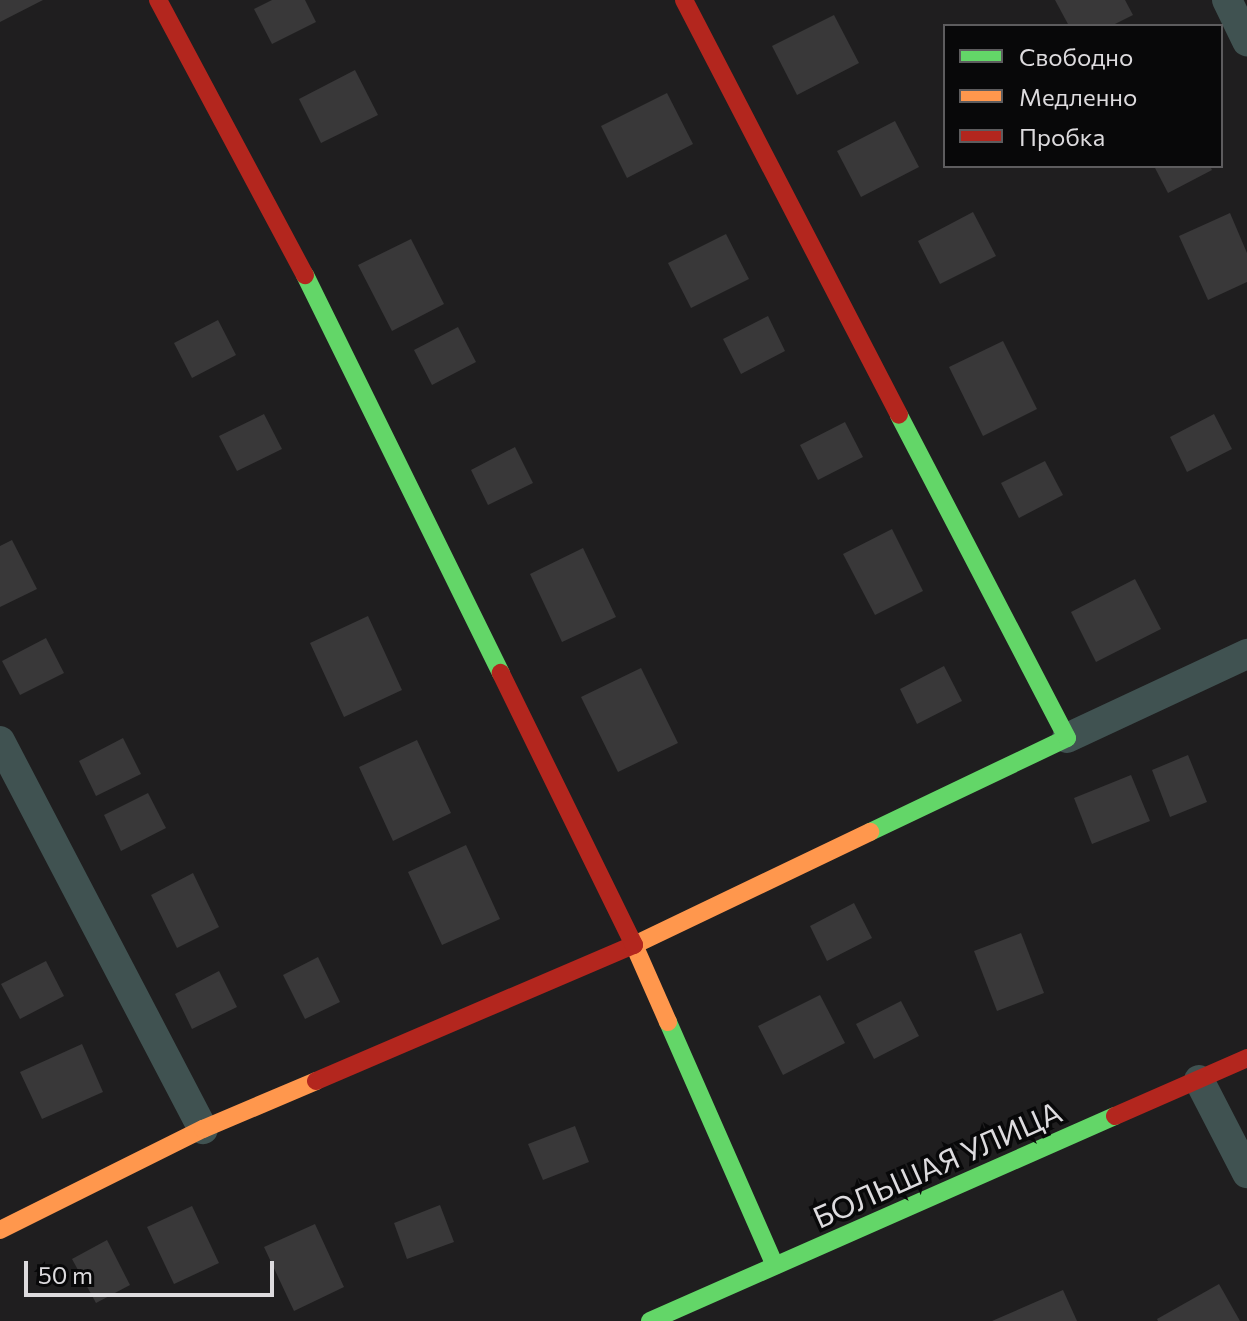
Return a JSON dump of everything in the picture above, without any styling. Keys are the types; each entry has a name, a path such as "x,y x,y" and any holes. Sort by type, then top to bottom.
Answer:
{"street":[{"path":"158,0 276,216 634,945 775,1266"},
{"path":"684,0 1067,738"},
{"path":"1227,0 1247,41"},
{"path":"0,1230 203,1129 634,945 1247,654"},
{"path":"0,741 203,1129"},
{"name":"БОЛЬШАЯ УЛИЦА","path":"650,1321 1247,1058"},
{"path":"1199,1080 1247,1173"}],"building":[{"path":"0,0 43,0 0,22"},
{"path":"272,0 305,0 316,22 272,44 254,9"},
{"path":"1055,0 1125,0 1133,15 1115,24 1068,24"},
{"path":"834,15 859,63 797,95 772,46"},
{"path":"355,70 378,115 321,143 299,99"},
{"path":"667,93 693,144 627,178 601,126"},
{"path":"895,121 919,167 861,197 837,151"},
{"path":"1155,168 1211,168 1212,170 1168,193"},
{"path":"973,212 996,256 940,284 918,241"},
{"path":"1230,213 1247,253 1247,282 1208,300 1179,236"},
{"path":"726,234 749,279 691,308 668,263"},
{"path":"411,239 444,304 392,331 358,265"},
{"path":"768,316 785,351 741,374 723,339"},
{"path":"218,320 236,355 192,378 174,343"},
{"path":"458,327 476,362 432,385 414,350"},
{"path":"1003,341 1037,409 983,436 949,367"},
{"path":"264,414 282,449 237,471 219,436"},
{"path":"1214,414 1232,449 1187,472 1170,437"},
{"path":"845,422 863,457 818,480 800,445"},
{"path":"515,447 533,483 488,505 471,470"},
{"path":"1045,461 1063,495 1019,518 1001,483"},
{"path":"892,529 923,591 875,615 843,554"},
{"path":"12,540 37,589 0,607 0,546"},
{"path":"583,548 616,617 562,642 530,574"},
{"path":"1135,579 1161,629 1096,662 1071,612"},
{"path":"368,616 402,690 344,717 310,643"},
{"path":"46,638 64,673 20,695 2,661"},
{"path":"944,666 962,701 917,724 900,689"},
{"path":"641,668 678,743 618,772 581,697"},
{"path":"123,738 141,774 96,796 79,761"},
{"path":"417,740 451,813 393,841 359,767"},
{"path":"1188,755 1207,802 1170,817 1152,770"},
{"path":"1131,775 1150,821 1092,844 1074,798"},
{"path":"148,793 166,828 121,851 104,815"},
{"path":"466,845 500,919 442,945 408,872"},
{"path":"193,873 219,927 177,948 151,895"},
{"path":"854,903 872,938 827,961 810,926"},
{"path":"1021,933 1044,993 997,1011 974,951"},
{"path":"318,957 340,1002 305,1019 283,975"},
{"path":"46,961 64,996 20,1019 1,984"},
{"path":"219,971 237,1007 192,1029 175,994"},
{"path":"820,995 845,1043 783,1075 758,1026"},
{"path":"901,1001 919,1036 874,1059 856,1024"},
{"path":"82,1044 103,1092 42,1119 20,1072"},
{"path":"575,1126 589,1162 543,1180 528,1144"},
{"path":"440,1205 454,1242 407,1259 394,1223"},
{"path":"192,1206 219,1263 174,1284 147,1227"},
{"path":"315,1224 344,1287 294,1311 264,1247"},
{"path":"107,1240 130,1285 96,1303 72,1259"},
{"path":"1219,1284 1240,1321 1158,1321 1157,1319"},
{"path":"1063,1290 1077,1321 992,1321"}],"traffic: fast":[{"path":"305,275 501,673"},
{"path":"870,832 1067,738 899,415"},
{"path":"668,1022 775,1266"},
{"path":"650,1321 1115,1116"}],"traffic: slow":[{"path":"668,1022 634,945 870,832"},
{"path":"0,1230 203,1129 316,1081"}],"traffic: jam":[{"path":"158,0 305,275"},
{"path":"684,0 899,415"},
{"path":"316,1081 634,945 501,673"},
{"path":"1115,1116 1247,1058"}]}
